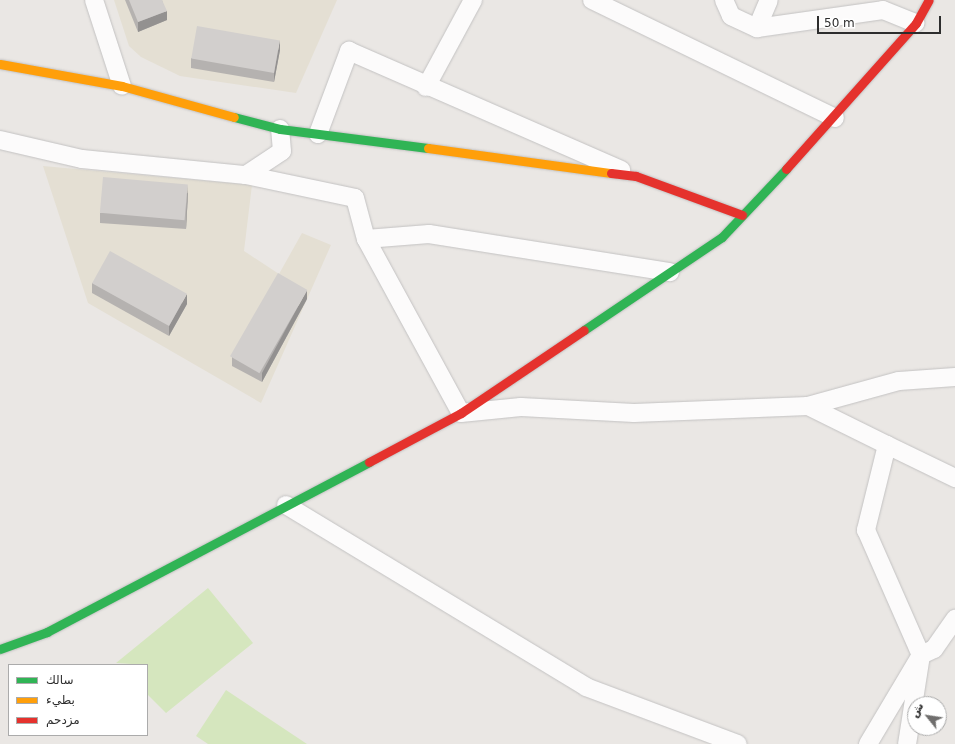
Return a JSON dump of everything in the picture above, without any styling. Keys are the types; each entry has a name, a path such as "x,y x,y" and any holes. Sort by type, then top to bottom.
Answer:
{"street":[{"path":"94,0 122,86"},
{"path":"426,87 473,0"},
{"path":"592,0 835,118"},
{"path":"724,0 731,16 757,28 883,10 916,23"},
{"path":"757,28 769,0"},
{"path":"0,649 47,632 461,413 722,237 835,118 916,23 929,0"},
{"path":"318,134 349,52 426,87 636,176 742,215"},
{"path":"0,64 122,86 280,129 636,176"},
{"path":"246,175 282,151 280,129"},
{"path":"0,140 128,166 246,175 354,198 366,239 461,413"},
{"path":"366,239 429,234 670,272"},
{"path":"461,413 521,407 634,413 808,406 899,381 955,377"},
{"path":"808,406 955,478"},
{"path":"887,445 866,530 921,655 908,744"},
{"path":"286,505 586,687 738,744"},
{"path":"868,744 921,655 934,649 955,619"}],"shaded area":[{"path":"114,0 337,0 296,93 180,76 141,57 129,46"},
{"path":"43,166 252,185 244,251 279,274 302,233 331,245 261,403 88,303"}],"green space":[{"path":"208,588 253,643 166,713 148,695 148,664 116,663"},
{"path":"226,690 307,744 208,744 196,736"}],"building":[{"path":"129,0 162,0 167,11 138,22"},
{"path":"197,26 280,41 274,73 191,58"},
{"path":"103,177 188,184 185,220 100,213"},
{"path":"110,251 187,294 169,326 92,283"},
{"path":"278,273 307,290 259,373 230,356"}],"traffic: fast":[{"path":"234,117 280,129 428,148"},
{"path":"584,330 722,237 786,169"},
{"path":"0,649 47,632 369,462"}],"traffic: slow":[{"path":"0,64 122,86 234,117"},
{"path":"428,148 611,173"}],"traffic: jam":[{"path":"786,169 916,23 929,0"},
{"path":"611,173 636,176 742,215"},
{"path":"369,462 461,413 584,330"}]}
